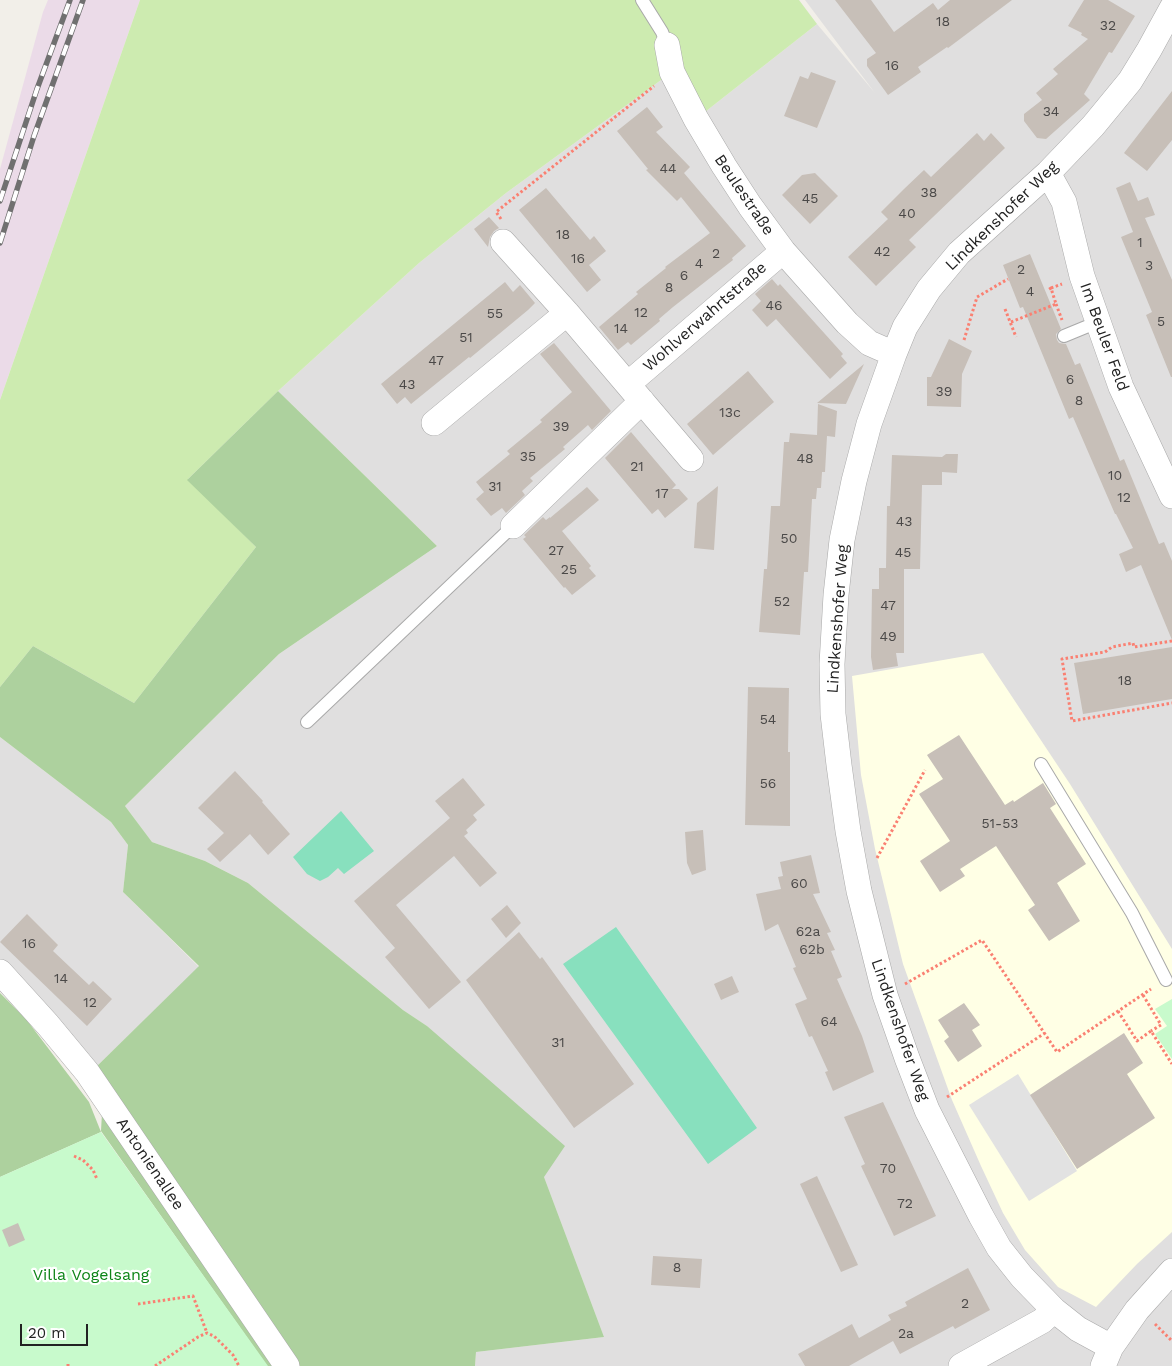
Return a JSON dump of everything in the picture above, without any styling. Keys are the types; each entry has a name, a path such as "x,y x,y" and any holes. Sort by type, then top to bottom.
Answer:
{"street":[{"name":"Lindkenshofer Weg","path":"1107,1356 1054,1310 1022,1277 999,1248 927,1110 885,995 859,891 848,831 833,714 832,664 836,595 842,540 854,482 869,424 905,327 929,289 959,253 1048,173 1093,126 1130,81 1172,8"},
{"name":"Beulestraße","path":"667,45 672,72 696,119 750,206 783,251 847,323 869,343 894,354"},
{"name":"Im Beuler Feld","path":"1048,173 1064,202 1082,276 1121,387 1172,496"},
{"name":"Wohlverwahrtstraße","path":"503,242 567,313 691,458"},
{"name":"Wohlverwahrtstraße","path":"514,526 635,392 783,251"},
{"path":"434,423 567,313"},
{"name":"Antonienallee","path":"0,972 87,1072 287,1366"},
{"path":"1107,1356 1136,1310 1172,1271"},
{"path":"962,1366 1042,1321 1054,1310"}],"lane":[{"name":"Beulestraße","path":"642,0 662,32 667,45"},
{"path":"1064,336 1098,322"},
{"path":"307,722 514,526"},
{"path":"1041,764 1132,913 1166,980"}],"path":[{"path":"503,242 512,234 496,212 672,72"},
{"path":"964,340 977,297 1008,279"},
{"path":"1011,322 1056,304 1051,288 1048,290"},
{"path":"1005,309 1016,337"},
{"path":"1172,641 1112,647 1105,652 1062,659 1072,721 1172,703"},
{"path":"859,891 925,770"},
{"path":"885,995 982,940 1057,1052 1166,980"},
{"path":"1118,1011 1137,1041 1161,1025 1143,995"},
{"path":"1151,1031 1172,1064"},
{"path":"927,1110 1045,1033"},
{"path":"74,1156 83,1160 93,1170 97,1179"},
{"path":"138,1304 193,1296 207,1333 214,1336 232,1355 239,1366"},
{"path":"155,1366 207,1333"}],"shaded area":[{"path":"48,0 140,0 0,400 0,169 43,12"},
{"path":"805,0 1172,0 1172,1366 475,1366 476,1352 604,1337 544,1177 427,1026 403,1010 248,883 205,861 152,842 125,806 279,654 437,546 278,391 419,263 506,193 672,72 696,119 817,24 875,93"},
{"path":"983,653 1070,784 1172,949 1172,1232 1137,1264 1096,1307 1058,1287 1025,1250 1003,1213 981,1166 952,1100 903,964 875,849 861,775 852,676"},
{"path":"0,737 111,822 128,845 123,892 199,967 94,1069 21,980 0,959"},
{"path":"1018,1074 1077,1171 1029,1201 969,1105"}],"green space":[{"path":"140,0 799,0 817,24 696,119 672,72 506,193 419,263 278,391 188,479 256,547 134,703 33,646 0,687 0,400"},
{"path":"278,391 437,546 279,654 125,806 152,842 205,861 248,883 403,1010 427,1026 565,1146 544,1177 604,1337 476,1352 475,1366 267,1366 101,1131 103,1095 94,1069 199,966 123,892 128,845 111,822 0,737 0,687 33,646 134,703 256,547 187,480"},
{"path":"341,811 374,851 344,874 338,868 320,881 307,874 293,857"},
{"path":"616,927 757,1128 708,1164 563,964"},
{"path":"0,993 26,1019 89,1102 101,1132 0,1177"},
{"path":"1172,999 1172,1059 1155,1034 1167,1026 1155,1009"},
{"name":"Villa Vogelsang","path":"101,1132 268,1366 0,1366 0,1177"}],"building":[{"path":"835,0 871,0 894,32 933,3 938,10 950,0 1012,0 948,48 918,67 921,72 888,95 867,66 867,59 876,53"},
{"path":"1084,0 1108,0 1135,16 1112,53 1109,52 1084,94 1090,100 1046,139 1037,138 1024,121 1024,114 1042,100 1036,93 1058,74 1053,69 1088,39 1081,35 1082,33 1068,26"},
{"path":"811,72 836,81 817,128 784,116 800,76 808,79"},
{"path":"1172,91 1172,140 1147,171 1124,153"},
{"path":"647,107 663,127 656,132 690,167 684,173 746,246 732,258 733,260 673,307 659,319 660,321 631,345 628,342 618,350 599,327 638,294 636,292 665,267 710,233 681,197 677,201 646,170 648,169 617,131"},
{"path":"977,133 984,141 991,133 1005,148 909,240 916,247 876,286 848,257 888,219 881,212 904,189 924,170 931,177"},
{"path":"815,173 838,196 810,224 782,195 802,175"},
{"path":"1130,182 1138,201 1148,197 1155,215 1145,218 1172,280 1172,377 1146,315 1152,312 1121,237 1133,232 1116,188"},
{"path":"546,188 590,240 594,236 606,251 589,265 601,280 587,292 519,210"},
{"path":"489,217 499,228 490,237 488,247 474,229"},
{"path":"1030,254 1061,329 1056,334 1057,340 1059,343 1066,344 1075,365 1080,363 1120,461 1124,459 1159,544 1164,542 1172,561 1172,640 1141,565 1126,572 1119,554 1133,548 1115,514 1073,417 1069,419 1023,307 1020,308 1003,265"},
{"path":"772,279 778,286 780,284 843,354 841,356 847,363 830,379 776,319 767,327 752,310 761,301 755,294"},
{"path":"505,282 513,292 520,285 535,303 470,358 411,404 405,397 397,404 381,384"},
{"path":"949,339 972,351 962,374 961,407 927,406 927,377 931,377"},
{"path":"554,343 611,411 592,430 588,425 563,447 565,449 530,478 533,481 522,491 525,495 506,513 502,508 491,516 476,499 484,492 476,482 510,454 507,451 542,422 540,420 572,392 540,354"},
{"path":"864,364 846,404 817,403"},
{"path":"748,371 774,402 713,455 687,424"},
{"path":"818,404 837,411 835,437 827,436 825,472 822,472 821,488 817,488 816,499 812,499 808,572 804,572 800,635 759,632 764,569 767,569 771,506 780,506 784,442 789,442 790,433 817,435"},
{"path":"631,432 676,485 672,489 679,489 688,499 665,518 658,509 652,514 605,458"},
{"path":"946,454 958,454 957,473 942,472 942,485 922,485 920,569 904,569 904,653 896,653 898,666 873,670 871,657 872,589 879,589 879,568 886,568 887,506 890,506 892,455 942,457"},
{"path":"718,486 714,550 694,548 697,503"},
{"path":"587,487 599,500 562,531 591,566 589,568 596,576 572,595 523,539 526,537 524,535 543,517 546,520 550,518"},
{"path":"1172,647 1172,699 1083,714 1074,663"},
{"path":"748,687 789,688 790,826 745,825"},
{"path":"959,735 1005,805 1013,800 1014,802 1043,783 1056,804 1050,808 1086,864 1057,883 1080,921 1049,941 1028,910 1035,905 996,846 960,869 965,876 940,892 920,861 950,841 919,794 943,779 927,755"},
{"path":"235,771 290,834 268,855 250,834 220,862 207,849 224,833 198,808"},
{"path":"463,778 485,805 473,815 477,820 466,830 468,833 464,836 497,873 480,887 454,856 396,905 461,982 429,1009 385,957 395,948 354,901 450,818 435,801"},
{"path":"703,830 706,870 692,875 687,863 685,832"},
{"path":"811,855 820,893 813,894 831,932 827,933 835,950 831,951 842,977 837,979 862,1036 874,1072 833,1091 825,1072 828,1071 812,1036 809,1037 795,1004 807,999 793,968 796,967 778,924 765,931 756,894 781,889 778,877 783,876 780,862"},
{"path":"507,905 521,923 506,938 491,919"},
{"path":"27,914 58,945 53,951 89,985 93,981 112,999 87,1026 0,942"},
{"path":"519,932 540,959 542,957 634,1084 574,1128 466,980"},
{"path":"732,976 739,992 721,1000 714,984"},
{"path":"964,1003 980,1025 972,1030 982,1046 958,1062 944,1041 949,1037 938,1020"},
{"path":"1124,1033 1143,1063 1127,1074 1155,1118 1077,1169 1030,1095"},
{"path":"883,1102 936,1216 894,1236 861,1166 865,1164 844,1117"},
{"path":"817,1176 858,1265 841,1272 800,1184"},
{"path":"18,1223 25,1240 9,1247 2,1230"},
{"path":"653,1256 702,1259 700,1288 651,1285"},
{"path":"968,1268 990,1310 955,1329 953,1326 900,1354 893,1341 849,1366 805,1366 798,1354 852,1324 859,1338 891,1320 888,1315 907,1306 905,1302"}],"railway":[{"path":"0,201 37,89 70,0"},
{"path":"0,243 34,136 83,0"}]}
